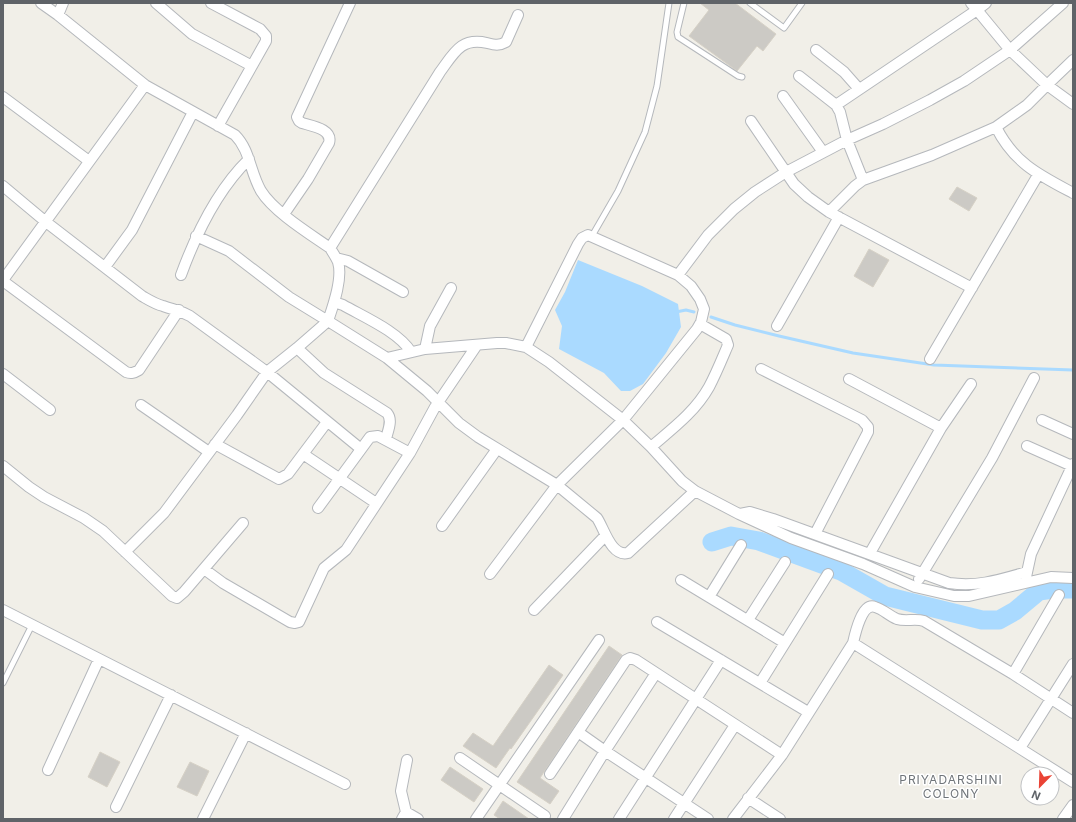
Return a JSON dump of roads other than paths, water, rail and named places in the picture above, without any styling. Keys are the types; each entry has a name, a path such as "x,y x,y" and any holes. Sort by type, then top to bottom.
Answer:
{"street":[{"path":"42,3 145,85 235,135 242,142 255,180 262,192 284,214 330,248 338,264 339,276 334,302 328,321 267,372 164,513 125,552"},
{"path":"58,15 64,3"},
{"path":"156,3 192,34 252,66"},
{"path":"210,3 264,32 266,41 218,126"},
{"path":"284,214 308,179 330,138 326,131 302,123 297,117 350,3"},
{"path":"836,105 974,7 986,3"},
{"path":"678,275 708,236 734,210 755,192 786,172 823,152 883,124 964,81 1010,50 1063,3"},
{"path":"974,7 1010,50 1047,86 1073,104"},
{"path":"330,248 440,72 451,58 461,47 473,41 497,45 506,42 518,15"},
{"path":"816,50 844,72 859,90"},
{"path":"777,326 834,215 855,186 862,180 932,155 996,127 1027,105 1073,60"},
{"path":"799,76 836,105 840,112 847,140 862,180"},
{"path":"145,85 3,281 126,372 130,373 135,373 139,370 179,310"},
{"path":"783,96 823,152"},
{"path":"3,97 89,161"},
{"path":"105,267 132,230 193,112"},
{"path":"751,121 800,190 834,215 972,288"},
{"path":"996,127 1006,146 1020,160 1038,175 1073,193"},
{"path":"181,275 196,236 227,185 249,159"},
{"path":"930,359 1038,175"},
{"path":"3,186 46,222 153,302 179,310 190,316 267,372 361,449"},
{"path":"490,574 557,485 623,420 697,329 704,309 700,299 691,286 678,275 588,235 582,238 526,347"},
{"path":"196,236 229,251 289,297 387,358 427,391 459,423 497,449 557,485 597,518 605,536 619,552 623,554 628,553 695,491"},
{"path":"336,258 348,261 403,292"},
{"path":"425,349 433,320 451,288"},
{"path":"334,302 343,305 397,336 403,341 411,352"},
{"path":"651,447 687,416 698,403 709,387 728,344 726,339 700,324"},
{"path":"387,358 425,349 477,344 506,343 526,347 550,362 623,420 651,447 682,481 695,491 739,514 791,538 862,564 915,587 954,596 969,596 1051,577 1073,578"},
{"path":"204,569 290,622 299,622 324,568 346,550 410,453 438,402 477,344"},
{"path":"297,348 324,373 387,413 390,417 390,422 386,439"},
{"path":"761,369 862,420 868,427 868,432 815,534"},
{"path":"3,374 50,410"},
{"path":"915,587 992,458 1034,378"},
{"path":"849,379 941,428"},
{"path":"870,553 941,428 971,384"},
{"path":"141,405 212,448 279,479 288,474 327,422"},
{"path":"1042,420 1073,434"},
{"path":"318,508 370,437 378,436 386,439 410,453"},
{"path":"1026,583 1031,554 1072,470 1027,446"},
{"path":"442,526 497,449"},
{"path":"303,454 376,503"},
{"path":"3,466 44,497 84,518 103,531 172,596 177,598 204,569 243,522"},
{"path":"739,514 750,512 757,514 870,553 949,584 984,584 1027,572"},
{"path":"534,610 605,536"},
{"path":"709,597 741,545"},
{"path":"748,620 785,562"},
{"path":"760,683 828,574"},
{"path":"681,580 785,643"},
{"path":"1013,674 1059,595"},
{"path":"733,819 782,755 853,643 860,619 870,606 875,606 897,619 918,619 924,621 1013,674 1073,713"},
{"path":"3,610 345,784"},
{"path":"657,622 808,712"},
{"path":"476,819 599,640"},
{"path":"853,643 1073,782"},
{"path":"550,774 626,660 630,658 633,658 782,755"},
{"path":"48,770 99,659"},
{"path":"619,819 721,660"},
{"path":"1020,748 1073,664"},
{"path":"563,819 656,673"},
{"path":"116,807 171,695"},
{"path":"674,819 735,725"},
{"path":"578,732 708,819"},
{"path":"203,819 246,733"},
{"path":"460,758 545,816"},
{"path":"407,760 400,791 404,815 418,819"},
{"path":"748,798 780,819"},
{"path":"1063,819 1073,805"}],"lane":[{"path":"592,236 618,191 645,132 657,86 669,3"},
{"path":"684,3 678,37 738,76 742,77"},
{"path":"750,3 784,28 802,3"},
{"path":"3,683 32,625"}],"water":[{"path":"578,260 642,286 678,304 681,327 666,353 643,384 630,391 621,391 604,373 559,349 562,326 555,310 565,292"}],"waterway":[{"path":"676,312 686,310 694,312"},
{"path":"711,317 735,325 853,353 934,365 1073,370"},
{"path":"712,542 731,536 759,541 841,571 885,596 982,620 999,620 1015,611 1039,591 1073,589"}],"district":[{"name":"PRIYADARSHINI COLONY","path":"951,786"}]}
